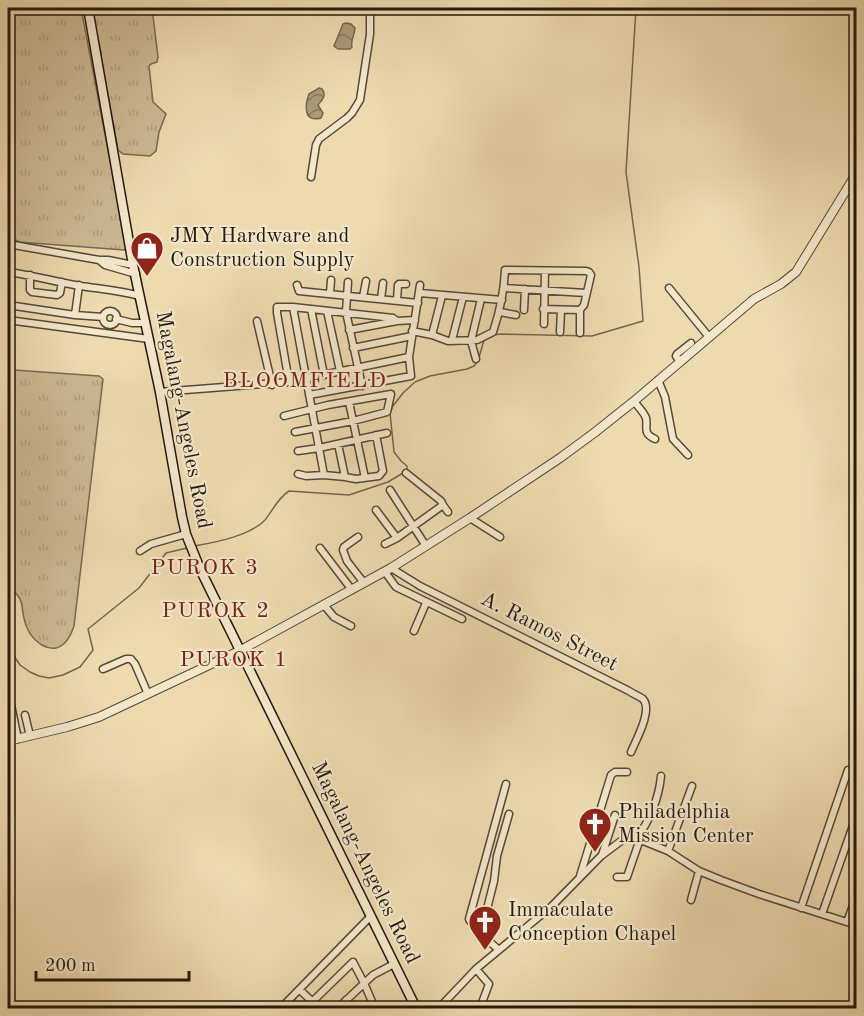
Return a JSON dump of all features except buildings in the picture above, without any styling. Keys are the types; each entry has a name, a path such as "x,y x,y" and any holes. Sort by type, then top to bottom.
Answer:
{"main road":[{"name":"Magalang-Angeles Road","path":"88,8 186,534 416,1008"}],"street":[{"path":"311,177 314,153 319,139 352,112 360,100 363,88 370,34 370,11 343,8"},
{"path":"8,741 91,720 241,650 388,570 560,458 634,401 754,299 781,284 796,272 856,174"},
{"path":"8,244 99,260 105,265 135,270"},
{"path":"352,348 412,334 432,335 445,341 471,341 493,332 500,312 505,270 589,272 591,275 584,305 580,310 580,333"},
{"path":"544,324 545,271"},
{"path":"8,272 124,291 140,296"},
{"path":"30,275 32,292 57,295 60,293 62,282"},
{"path":"330,294 331,280"},
{"path":"363,297 366,281"},
{"path":"348,282 346,312 362,386"},
{"path":"381,299 382,283"},
{"path":"314,292 315,284"},
{"path":"397,301 398,285 406,284"},
{"path":"75,315 79,285"},
{"path":"297,285 299,291 418,303"},
{"path":"504,288 586,293"},
{"path":"669,288 709,337"},
{"path":"309,395 411,376 409,357 420,289 442,296 502,300"},
{"path":"524,310 525,289"},
{"path":"432,335 442,296"},
{"path":"452,340 463,297"},
{"path":"476,359 471,341 481,299"},
{"path":"8,305 103,317 104,322 110,325 117,319 132,323 146,323"},
{"path":"289,382 276,309 279,306 346,312 393,318 397,321"},
{"path":"293,307 324,475"},
{"path":"312,309 324,375"},
{"path":"543,309 580,310"},
{"path":"560,332 561,310"},
{"path":"327,311 340,371"},
{"path":"500,312 516,315"},
{"path":"8,320 149,339"},
{"path":"349,330 415,320"},
{"path":"257,321 272,384"},
{"path":"680,362 677,354 691,343"},
{"path":"160,392 289,382 409,357"},
{"path":"658,380 665,397 673,439 688,455"},
{"path":"284,416 391,394 387,412 295,432"},
{"path":"634,401 644,414 648,435 654,439"},
{"path":"349,402 365,478"},
{"path":"298,451 387,432"},
{"path":"298,474 356,479 379,476 383,471 376,435"},
{"path":"338,444 345,477"},
{"path":"406,473 441,501 448,512"},
{"path":"390,490 426,546"},
{"path":"385,544 443,505"},
{"path":"376,510 397,537"},
{"path":"470,518 500,537"},
{"path":"140,551 151,544 186,534"},
{"path":"358,537 343,550 347,561 364,583"},
{"path":"320,548 352,590"},
{"path":"388,570 396,587 462,620"},
{"name":"A. Ramos Street","path":"388,570 644,700 646,714 631,752"},
{"path":"414,631 426,603"},
{"path":"324,605 334,617 351,626"},
{"path":"104,669 131,659 148,694"},
{"path":"10,700 18,739"},
{"path":"25,715 30,736"},
{"path":"801,908 848,770"},
{"path":"578,879 610,775 615,772 627,772"},
{"path":"617,876 627,876 638,839 650,816 661,783 661,776"},
{"path":"483,925 468,919 506,784"},
{"path":"668,851 692,786"},
{"path":"499,950 482,935 497,856 509,814"},
{"path":"601,856 615,815"},
{"path":"822,914 856,817"},
{"path":"439,1008 476,969 552,906 601,856 631,836 668,851 699,871 759,894 856,925"},
{"path":"691,900 699,871"},
{"path":"848,922 856,897"},
{"path":"281,1008 370,916"},
{"path":"312,1002 352,962 373,1004"},
{"path":"338,1008 373,975 394,964"},
{"path":"476,969 489,984 480,1008"},
{"path":"300,990 319,1008"},
{"path":"346,1000 354,1008"}],"green space":[{"path":"10,8 81,8 126,245 124,250 19,242 14,239"},
{"path":"92,8 152,8 158,57 157,62 149,66 153,102 166,114 159,132 156,151 150,156 123,154 118,150"},
{"path":"14,370 99,376 103,379 74,626 65,643 54,648 44,646 31,635 25,623 21,601 8,585 8,387 9,373"}],"water":[{"path":"346,23 355,28 352,47 338,49 334,46 343,24"},
{"path":"319,88 324,94 318,105 323,113 321,118 315,119 308,116 307,103 309,94"}],"waterway":[{"path":"493,335 592,336 643,321 639,267 626,172 636,8"},
{"path":"407,470 407,466 394,452 390,413 393,406 415,382 430,376 474,366 478,361 484,340"},
{"path":"195,546 232,538 259,526 289,491 349,495 388,482 403,473"},
{"path":"8,647 20,665 39,676 49,678 63,675 80,667 93,650 88,629 139,588 166,553 187,548"}],"place":[{"name":"JMY Hardware and Construction Supply","path":"147,277"},
{"name":"Philadelphia Mission Center","path":"595,853"},
{"name":"Immaculate Conception Chapel","path":"485,951"}],"district":[{"name":"BLOOMFIELD","path":"305,381"},
{"name":"PUROK 3","path":"205,568"},
{"name":"PUROK 2","path":"216,611"},
{"name":"PUROK 1","path":"234,660"}]}
